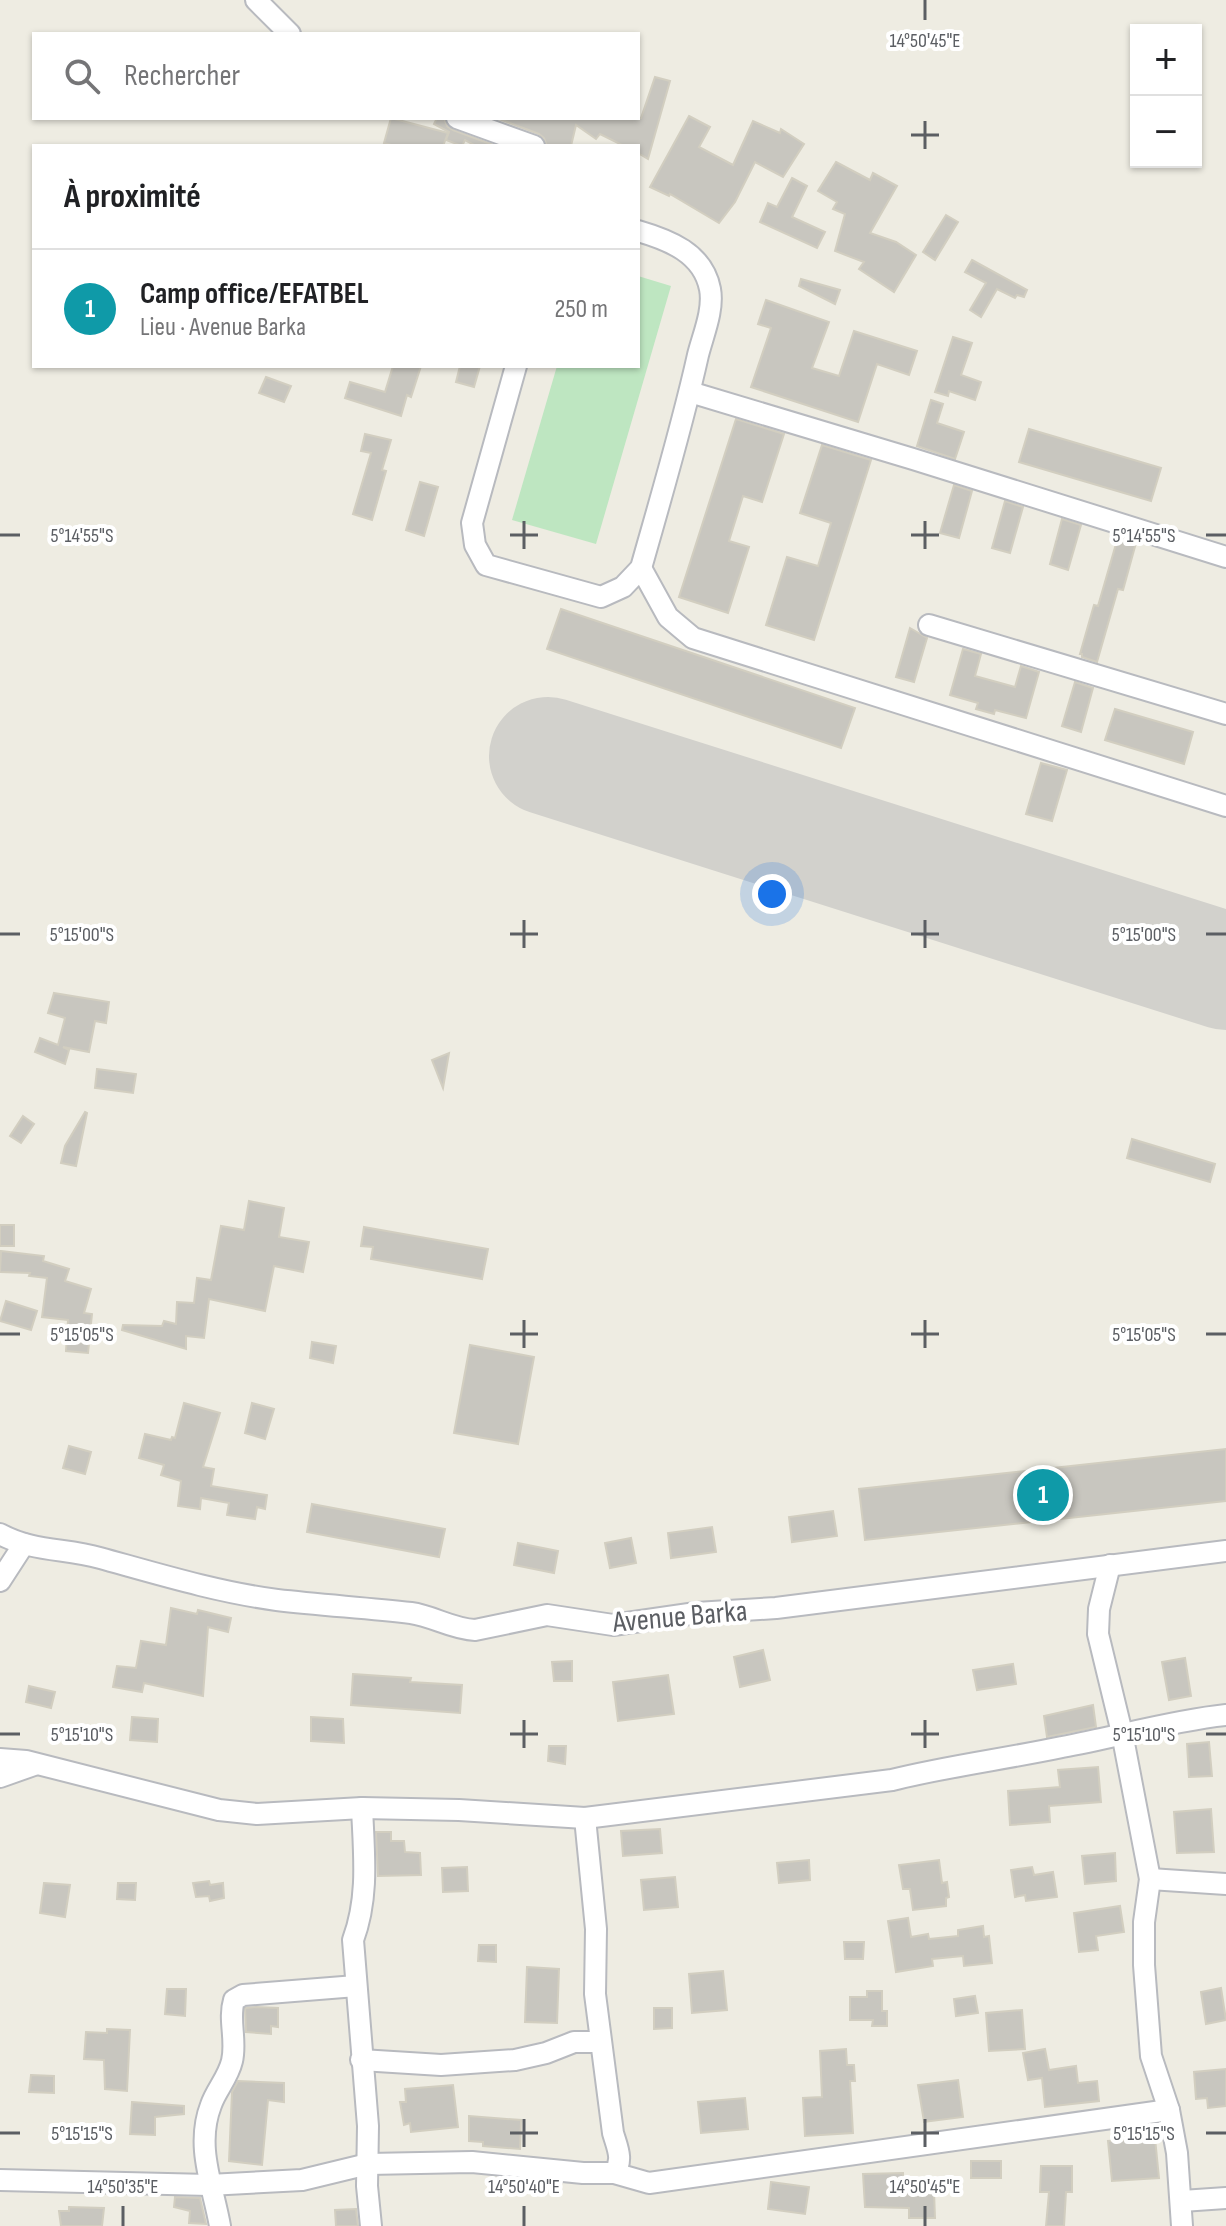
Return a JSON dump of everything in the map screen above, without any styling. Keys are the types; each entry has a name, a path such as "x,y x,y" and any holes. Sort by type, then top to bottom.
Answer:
{"street":[{"path":"256,0 288,32"},
{"path":"462,120 528,144"},
{"path":"515,368 472,523 475,545 486,565 601,597 623,587 641,568 690,392 708,313 710,290 702,268 677,245 640,232"},
{"path":"690,392 1226,557"},
{"path":"641,568 668,617 693,638 1226,806"},
{"path":"929,625 1226,714"},
{"name":"Avenue Barka","path":"0,1534 24,1544 55,1552 97,1557 176,1580 277,1600 414,1614 475,1630 547,1615 613,1625 696,1613 776,1608 1226,1551"},
{"path":"0,1581 24,1544"},
{"path":"1110,1565 1099,1609 1098,1634 1122,1733 1150,1879 1144,1922 1144,1965 1151,2056 1169,2110 1182,2201 1182,2226"},
{"path":"0,1759 39,1764 219,1810 257,1814 362,1808 585,1818 892,1780 1226,1715"},
{"path":"0,1777 39,1764"},
{"path":"362,1808 365,1888 361,1920 353,1940 368,2126 367,2186 371,2226"},
{"path":"585,1818 596,1929 595,1994 613,2133 619,2154 614,2173"},
{"path":"1150,1879 1226,1884"},
{"path":"220,2226 209,2185 206,2122 211,2103 232,2063 234,2000 243,1995 356,1986"},
{"path":"361,2060 441,2065 515,2060 574,2042 600,2042"},
{"path":"0,2180 209,2185 302,2180 368,2164 472,2162 614,2173 649,2183 1169,2110"},
{"path":"1182,2201 1226,2198"}],"green space":[{"path":"640,277 671,286 596,544 512,520 556,368 640,368"}],"building":[{"path":"655,77 670,81 648,159 640,154 640,144 620,144 600,134 596,139 576,125 571,144 546,144 539,134 502,120 640,120"},
{"path":"689,116 710,127 699,147 733,165 753,121 780,133 781,129 804,144 783,177 755,162 735,202 719,223 670,194 650,187"},
{"path":"390,120 448,133 444,144 384,143"},
{"path":"436,120 445,120 453,130 491,144 472,144 465,140 463,144 457,144 446,140 449,132 434,124"},
{"path":"836,162 870,180 873,173 897,186 870,233 896,242 916,255 894,292 859,269 864,262 835,251 845,214 833,209 837,202 818,191"},
{"path":"792,178 807,186 792,217 825,232 817,248 760,222 768,203 777,207"},
{"path":"946,215 958,222 935,260 923,252"},
{"path":"972,260 1027,290 1024,297 1017,295 1015,298 997,289 981,317 970,310 986,283 965,272"},
{"path":"801,279 840,290 835,304 799,286"},
{"path":"766,300 829,322 812,368 839,376 854,331 917,351 909,375 877,364 858,422 751,387 771,328 758,324"},
{"path":"953,337 972,343 961,375 981,382 975,400 949,391 948,396 935,392"},
{"path":"392,368 420,368 401,416 345,398 350,382 385,392"},
{"path":"460,368 479,368 474,387 456,382"},
{"path":"266,377 291,386 284,402 259,393"},
{"path":"931,400 943,404 937,423 964,432 955,459 917,446"},
{"path":"736,419 784,434 762,502 743,496 729,541 749,547 728,613 679,597"},
{"path":"1029,429 1161,468 1151,501 1019,462"},
{"path":"365,434 391,440 372,520 353,514 371,453 361,451"},
{"path":"822,445 871,460 814,640 766,625 787,557 818,566 831,523 800,513"},
{"path":"420,482 438,487 424,536 406,530"},
{"path":"954,485 972,491 959,538 940,533"},
{"path":"1005,501 1023,507 1010,553 992,548"},
{"path":"1062,519 1081,525 1068,570 1050,564"},
{"path":"1118,537 1136,543 1123,590 1118,589 1097,662 1080,654"},
{"path":"561,609 855,708 841,748 547,649"},
{"path":"910,628 927,638 914,682 896,677"},
{"path":"963,649 981,654 975,676 1015,687 1021,666 1039,672 1026,718 976,709 978,703 950,695"},
{"path":"1075,682 1093,688 1081,732 1062,726"},
{"path":"1115,709 1193,732 1184,764 1105,740"},
{"path":"1041,763 1067,770 1052,821 1026,814"},
{"path":"54,993 109,1002 106,1023 95,1021 89,1052 63,1047 69,1050 65,1064 35,1052 40,1038 58,1045 65,1018 48,1013"},
{"path":"449,1053 443,1088 432,1060"},
{"path":"97,1069 136,1074 133,1093 95,1088"},
{"path":"85,1112 76,1166 61,1163 65,1146"},
{"path":"23,1116 34,1124 21,1143 10,1136"},
{"path":"1132,1139 1215,1164 1210,1182 1127,1158"},
{"path":"249,1201 284,1208 279,1237 309,1242 303,1272 274,1266 265,1311 209,1299 204,1338 186,1336 186,1349 122,1330 123,1325 162,1326 164,1321 176,1324 177,1302 194,1303 197,1278 211,1280 221,1226 244,1230"},
{"path":"0,1225 14,1225 14,1246 0,1246"},
{"path":"364,1227 488,1249 482,1279 371,1259 373,1247 361,1246"},
{"path":"1,1251 44,1256 43,1261 69,1269 65,1281 91,1289 84,1313 92,1314 88,1353 66,1351 68,1320 42,1317 47,1278 29,1276 30,1273 0,1272"},
{"path":"6,1301 37,1311 31,1330 0,1321"},
{"path":"312,1342 336,1346 333,1363 310,1358"},
{"path":"470,1345 534,1357 518,1444 454,1433"},
{"path":"184,1403 220,1413 203,1467 214,1469 211,1486 267,1495 265,1509 257,1507 255,1519 227,1515 229,1503 201,1498 200,1509 178,1506 181,1481 161,1475 164,1465 139,1458 145,1434 171,1440 175,1438"},
{"path":"252,1403 274,1409 265,1439 245,1433"},
{"path":"69,1446 91,1452 85,1474 63,1468"},
{"path":"1226,1449 1226,1501 865,1540 859,1489"},
{"path":"312,1504 445,1529 439,1557 307,1532"},
{"path":"833,1511 837,1536 792,1542 789,1517"},
{"path":"712,1527 716,1552 671,1558 668,1533"},
{"path":"631,1538 636,1563 610,1568 605,1543"},
{"path":"518,1543 558,1551 554,1573 514,1565"},
{"path":"171,1608 197,1614 198,1610 231,1618 228,1632 208,1627 203,1696 144,1683 142,1692 113,1687 117,1666 136,1668 141,1641 166,1645"},
{"path":"763,1650 770,1680 740,1687 734,1657"},
{"path":"1185,1658 1191,1696 1169,1700 1162,1662"},
{"path":"572,1661 572,1681 554,1681 552,1662"},
{"path":"1013,1664 1016,1684 977,1690 973,1670"},
{"path":"353,1674 462,1685 460,1713 351,1705"},
{"path":"668,1675 674,1714 618,1721 613,1682"},
{"path":"29,1686 55,1692 51,1708 26,1702"},
{"path":"1093,1705 1096,1727 1047,1737 1044,1716"},
{"path":"132,1717 158,1719 157,1742 130,1740"},
{"path":"311,1717 343,1719 344,1743 311,1741"},
{"path":"1209,1742 1212,1776 1189,1777 1187,1744"},
{"path":"549,1746 566,1746 565,1764 548,1761"},
{"path":"1098,1767 1101,1802 1049,1806 1050,1822 1010,1825 1008,1791 1060,1787 1058,1770"},
{"path":"1211,1809 1214,1852 1177,1853 1174,1812"},
{"path":"660,1829 662,1853 623,1856 621,1831"},
{"path":"376,1832 391,1832 391,1841 404,1841 405,1852 420,1853 421,1875 378,1876"},
{"path":"1115,1853 1116,1881 1085,1884 1082,1856"},
{"path":"809,1860 810,1880 779,1883 777,1863"},
{"path":"939,1860 942,1883 947,1882 949,1897 946,1898 946,1906 913,1910 910,1889 903,1889 899,1865"},
{"path":"467,1867 468,1891 443,1892 442,1868"},
{"path":"1032,1867 1034,1875 1053,1872 1057,1897 1026,1901 1025,1895 1015,1897 1011,1870"},
{"path":"675,1877 678,1907 644,1910 641,1880"},
{"path":"209,1881 210,1885 223,1883 224,1898 210,1901 209,1896 196,1897 193,1883"},
{"path":"44,1883 70,1885 65,1917 40,1913"},
{"path":"118,1883 136,1883 135,1900 117,1899"},
{"path":"1120,1906 1124,1932 1096,1936 1098,1950 1079,1952 1074,1913"},
{"path":"908,1918 911,1937 928,1934 929,1939 958,1936 958,1930 983,1926 984,1937 989,1936 992,1963 964,1966 963,1956 932,1959 933,1966 896,1972 888,1921"},
{"path":"844,1942 864,1942 863,1959 845,1959"},
{"path":"479,1945 496,1945 496,1962 478,1961"},
{"path":"527,1967 559,1969 557,2023 525,2022"},
{"path":"723,1971 727,2010 692,2013 689,1974"},
{"path":"1221,1988 1226,2020 1206,2024 1201,1992"},
{"path":"167,1989 186,1989 185,2016 165,2014"},
{"path":"867,1991 882,1991 882,2011 887,2011 887,2026 872,2026 873,2020 850,2020 850,1997 867,1997"},
{"path":"975,1996 978,2013 956,2016 954,1999"},
{"path":"245,2008 278,2008 278,2027 271,2026 271,2034 246,2032"},
{"path":"654,2008 672,2008 672,2028 654,2029"},
{"path":"1022,2010 1025,2049 989,2051 986,2013"},
{"path":"107,2029 130,2030 127,2091 105,2089 104,2060 84,2059 86,2032 107,2033"},
{"path":"846,2049 847,2065 854,2065 855,2081 850,2081 853,2133 805,2136 803,2098 822,2097 820,2051"},
{"path":"1045,2049 1049,2070 1076,2066 1078,2083 1097,2081 1099,2101 1045,2107 1042,2078 1028,2080 1023,2053"},
{"path":"1226,2069 1226,2106 1208,2108 1207,2098 1196,2099 1194,2072"},
{"path":"31,2075 54,2076 54,2093 29,2092"},
{"path":"958,2080 963,2117 924,2122 918,2085"},
{"path":"238,2081 284,2083 284,2102 268,2100 262,2165 229,2161 232,2092"},
{"path":"453,2085 458,2127 411,2132 410,2123 404,2125 400,2102 406,2102 405,2089"},
{"path":"745,2098 748,2129 701,2133 698,2102"},
{"path":"132,2102 184,2106 184,2114 155,2117 155,2135 130,2134"},
{"path":"469,2116 521,2120 520,2149 483,2146 483,2142 469,2141"},
{"path":"1155,2138 1159,2178 1112,2181 1108,2141"},
{"path":"971,2161 1001,2161 1001,2178 971,2178"},
{"path":"1041,2166 1072,2166 1072,2192 1066,2192 1064,2226 1046,2226 1049,2192 1040,2192"},
{"path":"903,2173 904,2192 934,2191 935,2218 909,2218 909,2208 865,2207 863,2174"},
{"path":"771,2182 809,2187 805,2214 768,2209"},
{"path":"175,2197 200,2198 206,2224 189,2223 190,2211 174,2207"},
{"path":"69,2207 104,2208 102,2226 61,2226 59,2211 69,2211"},
{"path":"356,2209 358,2226 336,2226 335,2210"}],"runway":[{"path":"548,756 1226,971"}],"place":[{"name":"Camp office/EFATBEL","path":"1043,1495"}]}
